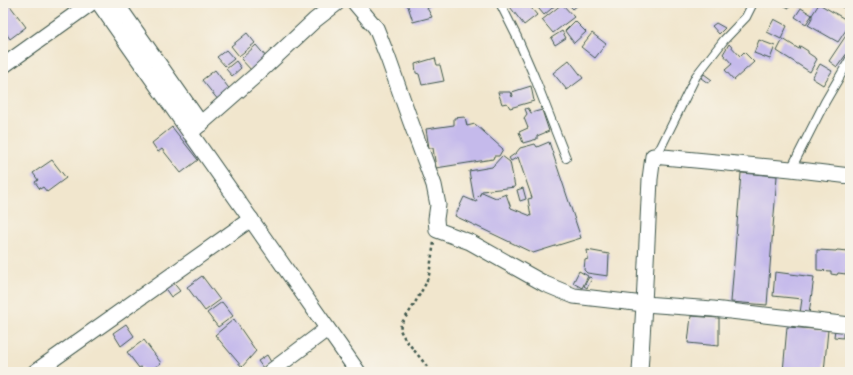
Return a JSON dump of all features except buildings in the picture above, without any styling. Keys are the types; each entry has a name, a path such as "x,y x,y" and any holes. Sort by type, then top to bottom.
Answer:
{"street":[{"path":"3,66 91,3"},
{"path":"99,3 196,129"},
{"path":"116,3 251,219 358,372"},
{"path":"196,129 315,20 337,3"},
{"path":"355,3 376,28 434,185 438,205 436,219 437,230 470,242 545,284 574,296 850,324"},
{"path":"640,372 650,179 653,156 850,176"},
{"path":"35,372 251,219"},
{"path":"270,372 327,329"}],"lane":[{"path":"500,3 518,37 566,158"},
{"path":"653,156 661,147 696,76 724,40 746,17 753,3"},
{"path":"844,3 850,4"},
{"path":"791,169 825,102 850,59"}],"path":[{"path":"430,372 400,330 401,324 412,308 429,275 437,230"}]}
